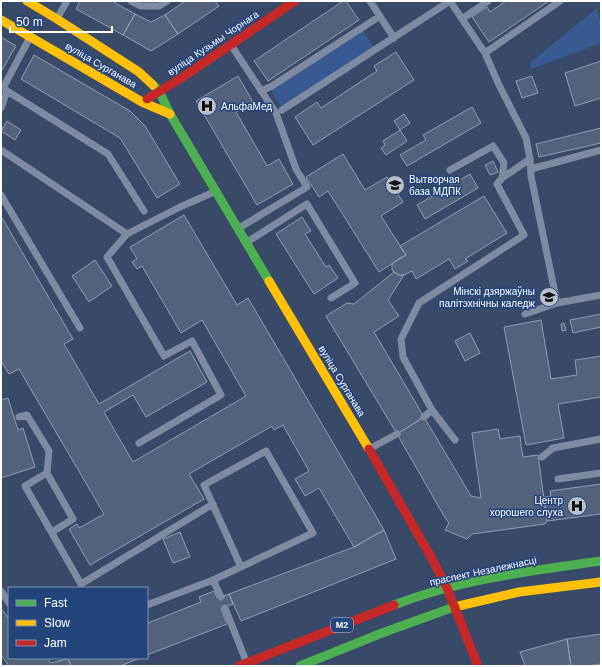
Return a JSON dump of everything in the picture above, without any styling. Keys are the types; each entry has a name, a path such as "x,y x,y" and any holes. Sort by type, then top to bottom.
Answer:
{"main road":[{"name":"вуліца Сурганава","path":"27,1 39,5 57,19 139,72 159,92 170,114 370,450 431,557 447,588 478,666"},
{"name":"вуліца Кузьмы Чорнага","path":"142,102 295,1"},
{"name":"вуліца Сурганава","path":"1,20 142,102 170,114"},
{"name":"праспект Незалежнасці","path":"243,664 405,601 447,588 514,574 601,561"},
{"name":"М2","path":"300,666 382,633 454,607 519,592 601,582"}],"lane":[{"path":"57,19 68,1"},
{"path":"131,1 140,6 159,6 167,1"},
{"path":"370,1 394,38"},
{"path":"282,110 450,1 485,53 499,85 526,138 530,159 530,169 557,303"},
{"path":"462,19 488,1"},
{"path":"485,53 560,1"},
{"path":"261,91 272,86 380,16"},
{"path":"1,108 4,88 30,36"},
{"path":"231,44 276,112 296,169 307,187 239,228"},
{"path":"4,88 108,154 144,210"},
{"path":"450,170 493,146 504,163 502,178"},
{"path":"1,150 127,234"},
{"path":"530,169 601,150"},
{"path":"455,440 432,410 403,357 401,339 419,303 524,235 497,184 502,178 530,159"},
{"path":"139,443 221,395 192,341 164,356 107,257 127,234 180,207 216,191"},
{"path":"1,196 80,328"},
{"path":"247,242 307,204 355,283 331,298"},
{"path":"525,314 557,303 601,295"},
{"path":"424,417 432,410"},
{"path":"19,417 27,415 49,451 47,473 73,519 52,532"},
{"path":"370,450 396,434"},
{"path":"542,457 553,448 601,439"},
{"path":"148,605 213,580 241,567 313,533 266,451 204,485 241,567"},
{"path":"47,473 25,486 82,584 213,504"},
{"path":"558,479 601,473"},
{"path":"213,580 221,597"},
{"path":"1,591 8,602"},
{"path":"225,608 243,664"}],"shaded area":[{"path":"597,8 601,25 601,43 531,69 530,63"},
{"path":"363,31 374,47 282,108 271,91"}],"building":[{"path":"80,1 112,1 135,14 123,35 76,9"},
{"path":"185,1 215,1 219,6 178,34 165,15"},
{"path":"343,1 346,1 359,20 268,81 254,61"},
{"path":"506,1 549,1 489,42 472,17 487,7 490,12"},
{"path":"135,14 151,22 165,15 178,34 151,51 123,35"},
{"path":"1,37 16,46 2,70 1,70"},
{"path":"396,52 414,80 313,145 295,117 317,102 321,108 377,71 374,66"},
{"path":"34,55 130,111 145,126 180,184 157,198 120,138 21,79"},
{"path":"601,61 601,98 575,106 565,73"},
{"path":"238,76 253,102 236,112 267,166 279,159 293,184 257,205 196,101"},
{"path":"532,76 538,93 522,98 516,81"},
{"path":"472,107 481,123 407,166 400,155 426,140 423,135"},
{"path":"404,114 410,123 400,130 394,121"},
{"path":"7,121 21,130 15,140 1,131"},
{"path":"601,128 601,143 539,157 536,144"},
{"path":"400,130 407,141 386,155 381,148 385,145 383,141"},
{"path":"343,154 365,190 387,177 403,202 381,216 406,255 379,272 328,191 319,197 306,177"},
{"path":"493,161 498,172 490,175 485,165"},
{"path":"470,174 478,188 425,219 417,205"},
{"path":"484,196 507,233 465,259 468,261 455,269 449,259 416,279 412,271 404,275 399,275 392,270 392,264 406,255 400,246"},
{"path":"184,215 237,305 248,298 384,530 354,547 319,488 305,496 295,479 309,471 283,425 274,430 272,426 189,474 204,499 90,565 69,529 77,524 79,528 104,514 19,369 9,374 1,361 1,216 73,339 64,344 99,404 190,351 207,382 146,417 133,395 104,412 133,462 246,396 202,320 181,333 142,266 137,269 132,262 137,259 130,247"},
{"path":"302,217 311,231 305,234 326,267 329,265 338,278 314,294 276,234"},
{"path":"95,260 112,286 89,302 72,276"},
{"path":"394,272 399,275 404,275 388,300 399,316 374,332 424,417 397,434 326,316 347,303 354,304"},
{"path":"601,314 601,327 573,333 570,320"},
{"path":"541,320 551,379 577,375 575,360 601,356 601,397 558,404 564,438 526,445 504,327"},
{"path":"563,323 566,330 562,331 561,324"},
{"path":"470,333 480,353 465,361 455,341"},
{"path":"8,398 18,430 23,428 35,467 1,478 1,400"},
{"path":"424,417 471,496 481,498 472,433 498,429 500,439 520,436 523,457 538,455 547,521 545,524 472,534 467,539 445,530 449,523 397,434"},
{"path":"601,484 601,514 547,521 544,497 551,496 550,491"},
{"path":"384,530 396,559 241,621 229,594 354,547"},
{"path":"180,532 190,557 173,563 163,539"},
{"path":"214,591 217,598 229,594 233,604 221,609 227,624 148,655 148,623 201,602 199,597"},
{"path":"1,608 8,618 8,659 48,659 50,663 68,659 71,666 9,666 1,655"},
{"path":"601,634 601,664 571,666 567,639"},
{"path":"567,639 571,666 525,666 520,652"},
{"path":"68,659 138,659 120,666 71,666"}],"traffic: fast":[{"path":"153,85 159,91 170,114 269,281"},
{"path":"394,605 419,596 470,582 522,572 601,561"},
{"path":"300,666 382,633 454,607"}],"traffic: slow":[{"path":"27,1 139,72 153,85"},
{"path":"1,20 142,102 170,114"},
{"path":"269,281 369,449"},
{"path":"454,607 519,592 601,582"}],"traffic: jam":[{"path":"147,99 183,77 295,1"},
{"path":"369,449 431,557 447,588 478,666"},
{"path":"239,666 394,605"}],"place":[{"name":"АльфаМед","path":"207,106"},
{"name":"Вытворчая база МДПК","path":"395,185"},
{"name":"Мінскі дзяржаўны палітэхнічны каледж","path":"549,297"},
{"name":"Центр хорошего слуха","path":"577,506"}]}
